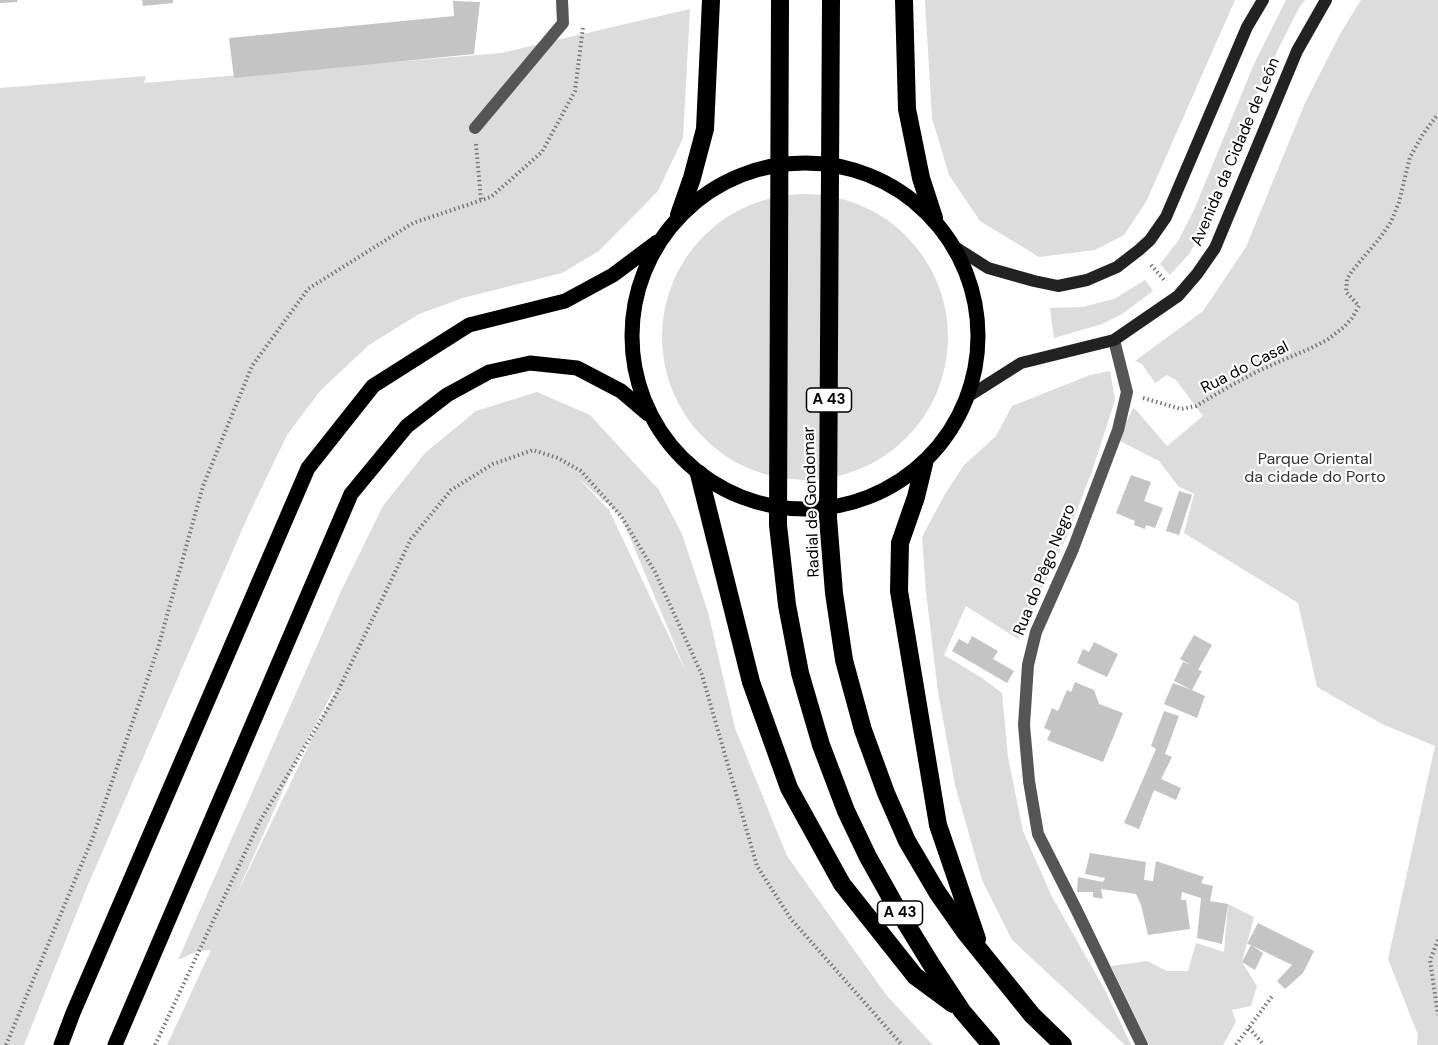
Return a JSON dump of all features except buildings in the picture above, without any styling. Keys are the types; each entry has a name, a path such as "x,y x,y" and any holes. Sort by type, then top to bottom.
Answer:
{"highway":[{"path":"680,215 705,129 711,0"},
{"name":"Radial de Gondomar","path":"780,0 778,525 787,605 800,673 821,745 846,811 868,857 931,964 962,1011 991,1045"},
{"name":"Radial de Gondomar","path":"831,0 828,518 834,593 844,660 863,730 886,793 907,841 937,892 983,954 1032,1015 1064,1045"},
{"path":"904,0 907,109 921,178 934,218"},
{"path":"924,464 916,497 900,543 899,591 938,825 983,954"},
{"path":"699,474 751,682 789,788 842,884 915,976 962,1011"}],"main road":[{"path":"955,247 988,268 1058,286 1087,280 1117,267 1139,250 1150,240 1166,217 1247,27 1263,0"},
{"name":"Avenida da Cidade de León","path":"969,396 1021,363 1114,340 1178,296 1215,248 1297,51 1326,0"},
{"path":"61,1045 308,468 373,386 469,325 565,301 613,275 659,240 680,215 706,192 756,169 810,162 863,172 911,199 934,218 955,247 972,288 979,342 969,396 943,443 924,464 887,490 854,504 800,511 747,501 699,474 670,446 650,416 638,385 631,331 641,278 659,240"},
{"path":"115,1045 351,494 407,426 447,395 489,372 530,363 577,368 621,391 650,416"}],"street":[{"path":"475,128 563,23 562,0"},
{"name":"Rua do Pêgo Negro","path":"1114,340 1127,392 1118,430 1073,549 1036,632 1028,665 1024,725 1029,781 1038,834 1142,1045"}],"path":[{"path":"6,1045 93,837 158,648 203,486 252,366 308,289 413,223 491,197 542,152 575,91 582,18"},
{"name":"Rua do Casal","path":"1127,392 1181,409 1203,404 1215,394 1260,370 1327,340 1344,327 1359,306 1346,292 1347,279 1391,222 1399,202 1410,157 1438,114"},
{"path":"475,128 480,200"},
{"path":"1139,250 1178,296"},
{"path":"155,1045 260,821 336,695 411,539 451,490 493,464 532,450 558,458 581,471 621,516 655,572 702,675 756,866 791,919 902,1045"},
{"path":"1438,940 1430,960 1438,1015"},
{"path":"1236,1045 1273,995"},
{"path":"1249,1028 1264,1045"}],"green space":[{"path":"925,0 1235,0 1146,202 1124,235 1095,250 1039,257 980,221 949,175 932,118"},
{"path":"1286,0 1305,0 1265,75 1190,253 1170,275 1160,264 1178,241 1194,210 1254,64"},
{"name":"Parque Oriental da cidade do Porto","path":"1361,0 1438,0 1438,1045 1417,1045 1418,1035 1388,959 1435,746 1382,724 1317,687 1298,603 1184,533 1194,494 1178,486 1159,461 1118,440 1133,408 1167,446 1203,416 1176,380 1167,375 1155,383 1142,364 1135,361 1203,311 1246,247 1305,103 1340,34"},
{"path":"690,9 683,138 658,191 599,251 562,273 463,298 419,314 369,345 320,391 287,435 248,516 87,887 24,1045 0,1045 0,88 146,76 144,83 501,53"},
{"path":"791,194 819,194 847,200 873,211 896,226 916,246 931,269 942,295 948,323 946,365 931,405 916,428 896,448 873,463 847,474 819,480 791,480 763,474 737,463 714,448 694,428 679,405 668,379 662,351 662,323 668,295 679,269 694,246 714,226 737,211 763,200"},
{"path":"1145,280 1153,291 1122,314 1102,324 1054,338 1050,308 1082,307 1114,299"},
{"path":"1110,371 1115,400 1092,471 1067,536 1018,639 966,606 944,655 1002,693 1008,757 1023,831 1051,895 1105,990 1131,1045 1125,1045 1012,940 982,880 955,785 938,692 922,537 964,465 996,436 1012,406 1090,375"},
{"path":"537,392 590,415 659,490 682,534 708,612 735,728 787,856 887,996 933,1045 167,1045 211,950 198,951 178,960 342,589 383,506 425,453 476,411","holes":["578,478 621,516 687,674 609,510","335,691 234,900 297,759"]},
{"path":"1228,904 1254,917 1242,962 1257,986 1251,1006 1232,1010 1236,1022 1223,1045 1149,1045 1111,966 1147,961 1167,971 1188,971 1196,943 1224,952"}]}
